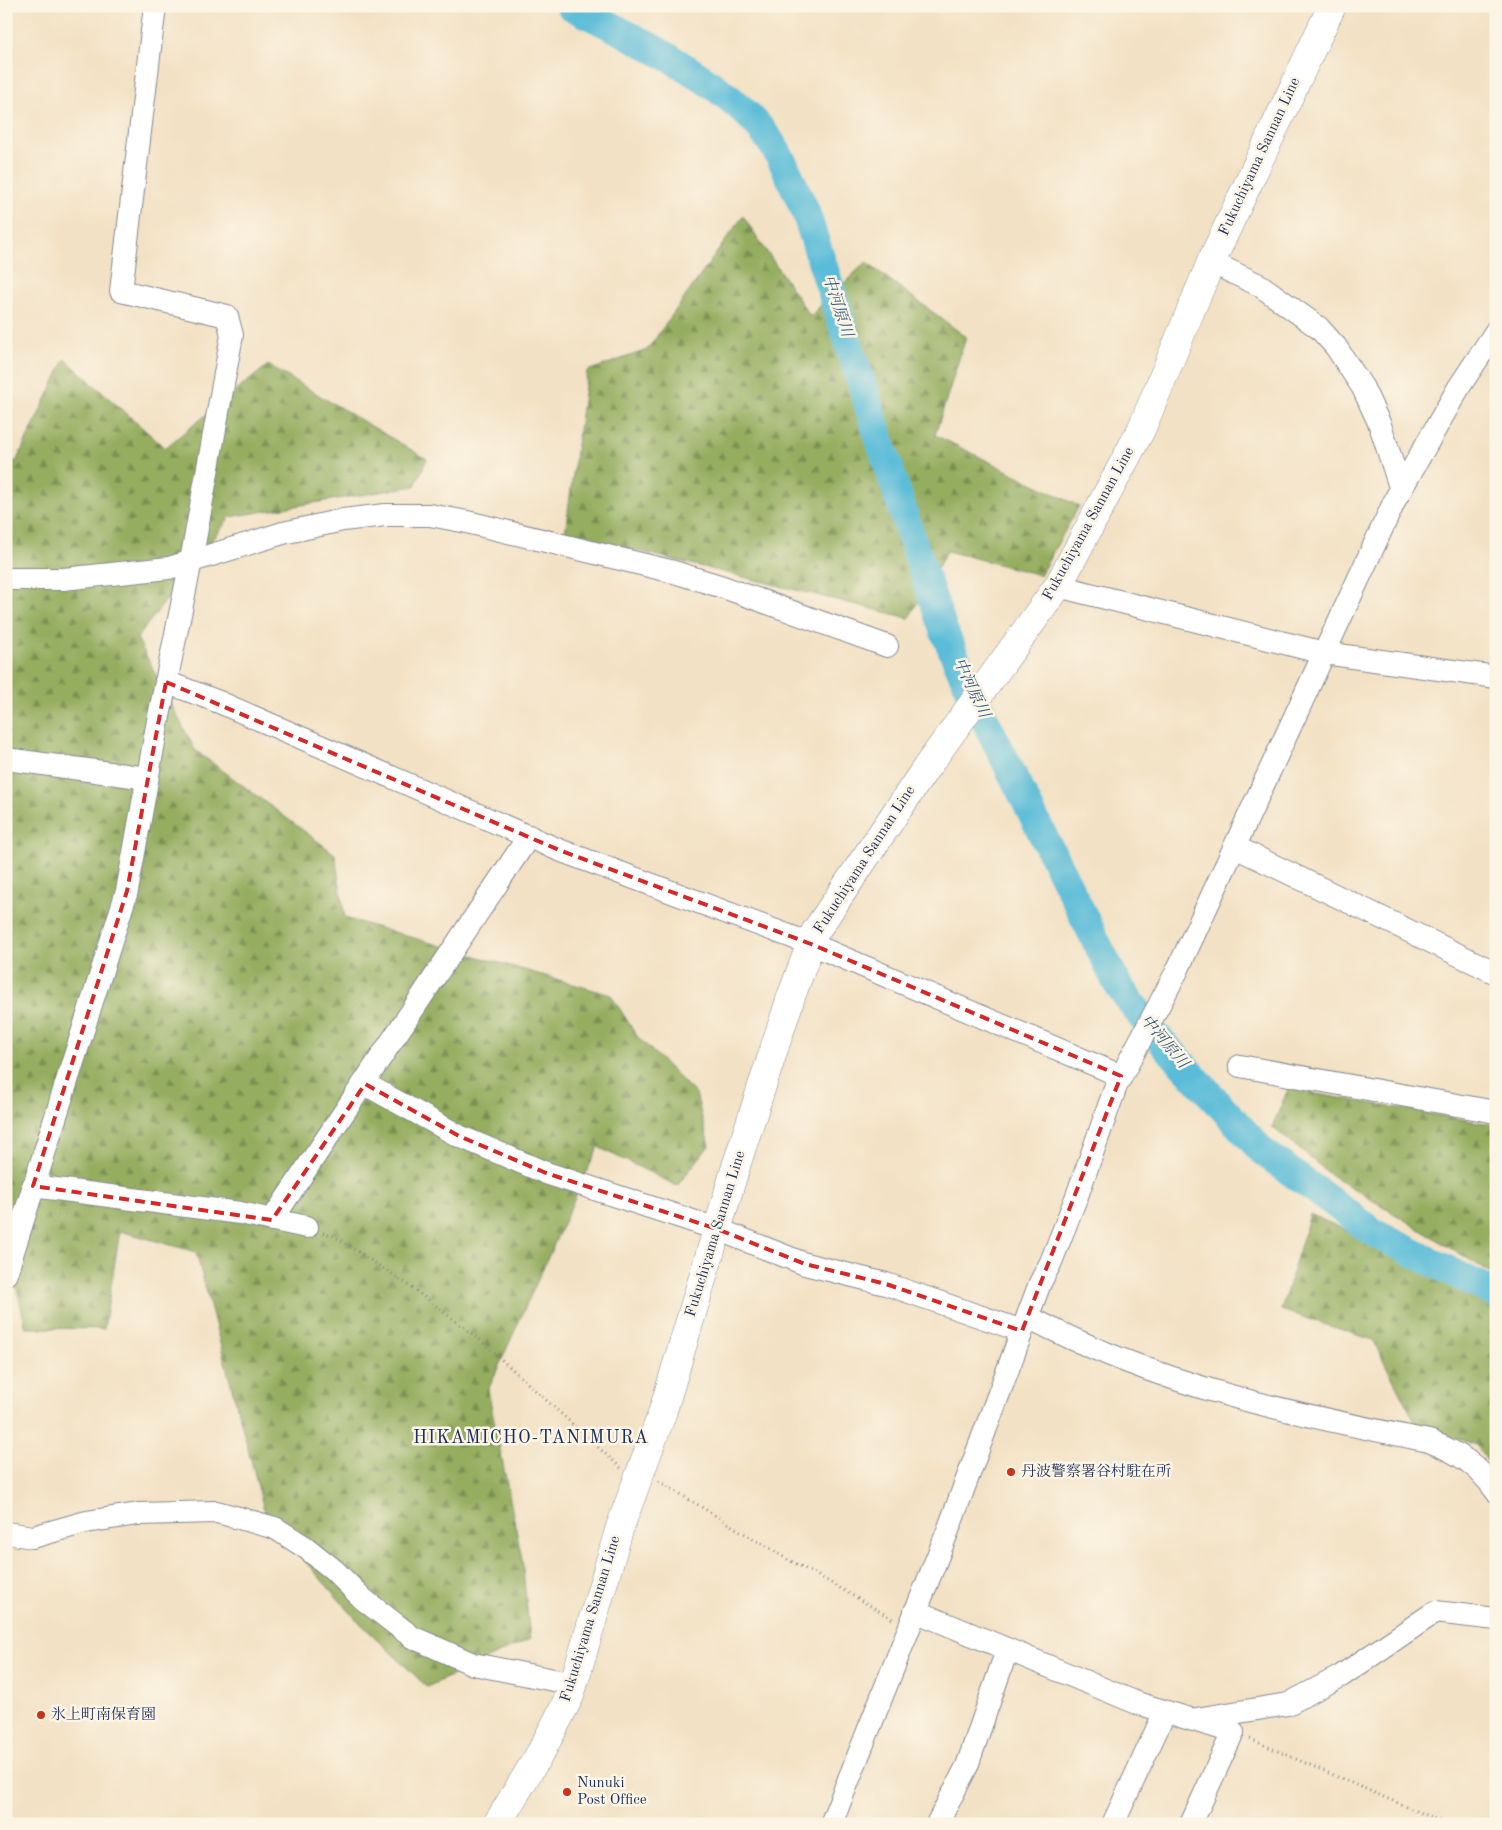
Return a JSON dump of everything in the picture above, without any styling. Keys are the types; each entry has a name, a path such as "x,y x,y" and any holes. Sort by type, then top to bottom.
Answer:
{"main road":[{"name":"Fukuchiyama Sannan Line","path":"497,1824 542,1750 570,1696 620,1527 662,1414 717,1229 791,997 815,932 943,745 1058,586 1141,430 1211,262 1332,6"}],"street":[{"path":"6,1274 126,891 191,561 232,334 227,316 121,291 155,6"},
{"path":"1211,262 1261,286 1319,328 1336,347 1363,388 1380,426 1401,490"},
{"path":"831,1824 947,1533 1025,1324 1126,1066 1166,991 1235,847 1401,490 1459,387 1496,331"},
{"path":"6,579 63,579 169,568 283,533 343,520 385,515 430,515 477,524 674,572 723,587 887,646"},
{"path":"1058,586 1324,653 1496,677"},
{"path":"166,682 219,702 560,850 811,944 1126,1066"},
{"path":"6,759 147,778"},
{"path":"272,1220 365,1084 529,836"},
{"path":"1235,847 1496,973"},
{"path":"1240,1066 1496,1112"},
{"path":"365,1084 394,1099 395,1102 403,1107 501,1156 610,1195 717,1229 805,1264 886,1284 1025,1324 1130,1365 1243,1401 1318,1419 1429,1441 1456,1452 1476,1467 1496,1491"},
{"path":"33,1186 240,1213 307,1227"},
{"path":"6,1533 32,1536 86,1522 138,1514 217,1512 275,1528 305,1546 334,1570 363,1599 412,1637 473,1664 574,1684"},
{"path":"1190,1720 1288,1704 1341,1676 1435,1612 1496,1619"},
{"path":"911,1620 1007,1650 1137,1703 1233,1732 1191,1824"},
{"path":"937,1824 967,1766 1007,1650"},
{"path":"1113,1824 1165,1712"}],"path":[{"path":"307,1227 334,1236 410,1286 480,1340 639,1475 765,1544 787,1560 911,1620"},
{"path":"1233,1732 1446,1824"}],"highlighted area":[{"path":"166,682 559,850 811,944 1121,1076 1022,1331 886,1284 805,1264 717,1229 546,1173 459,1136 365,1084 272,1220 33,1186 127,891"}],"green space":[{"path":"743,216 810,316 866,262 966,337 935,435 1079,506 1040,575 947,551 909,618 565,533 587,371 647,350"},
{"path":"65,359 165,448 268,365 427,459 415,486 230,517 137,638 195,750 335,854 345,918 611,995 637,1036 696,1094 709,1146 677,1186 598,1147 488,1390 522,1559 530,1639 427,1687 357,1620 266,1517 196,1252 120,1231 104,1329 26,1328 6,1242 6,458 16,462"},
{"path":"1288,1089 1496,1125 1496,1276 1331,1175 1272,1127"},
{"path":"1310,1214 1496,1298 1496,1473 1476,1445 1416,1424 1373,1340 1281,1310"}],"waterway":[{"name":"中河原川","path":"571,6 620,30 675,61 726,96 747,114 764,133 782,160 805,210 912,539 944,631 967,684 1118,985 1154,1033 1262,1151 1376,1234 1496,1294"}],"place":[{"name":"丹波警察署谷村駐在所","path":"1011,1472"},
{"name":"氷上町南保育園","path":"41,1715"},
{"name":"Nunuki Post Office","path":"567,1792"}],"district":[{"name":"HIKAMICHO-TANIMURA","path":"531,1438"}]}
